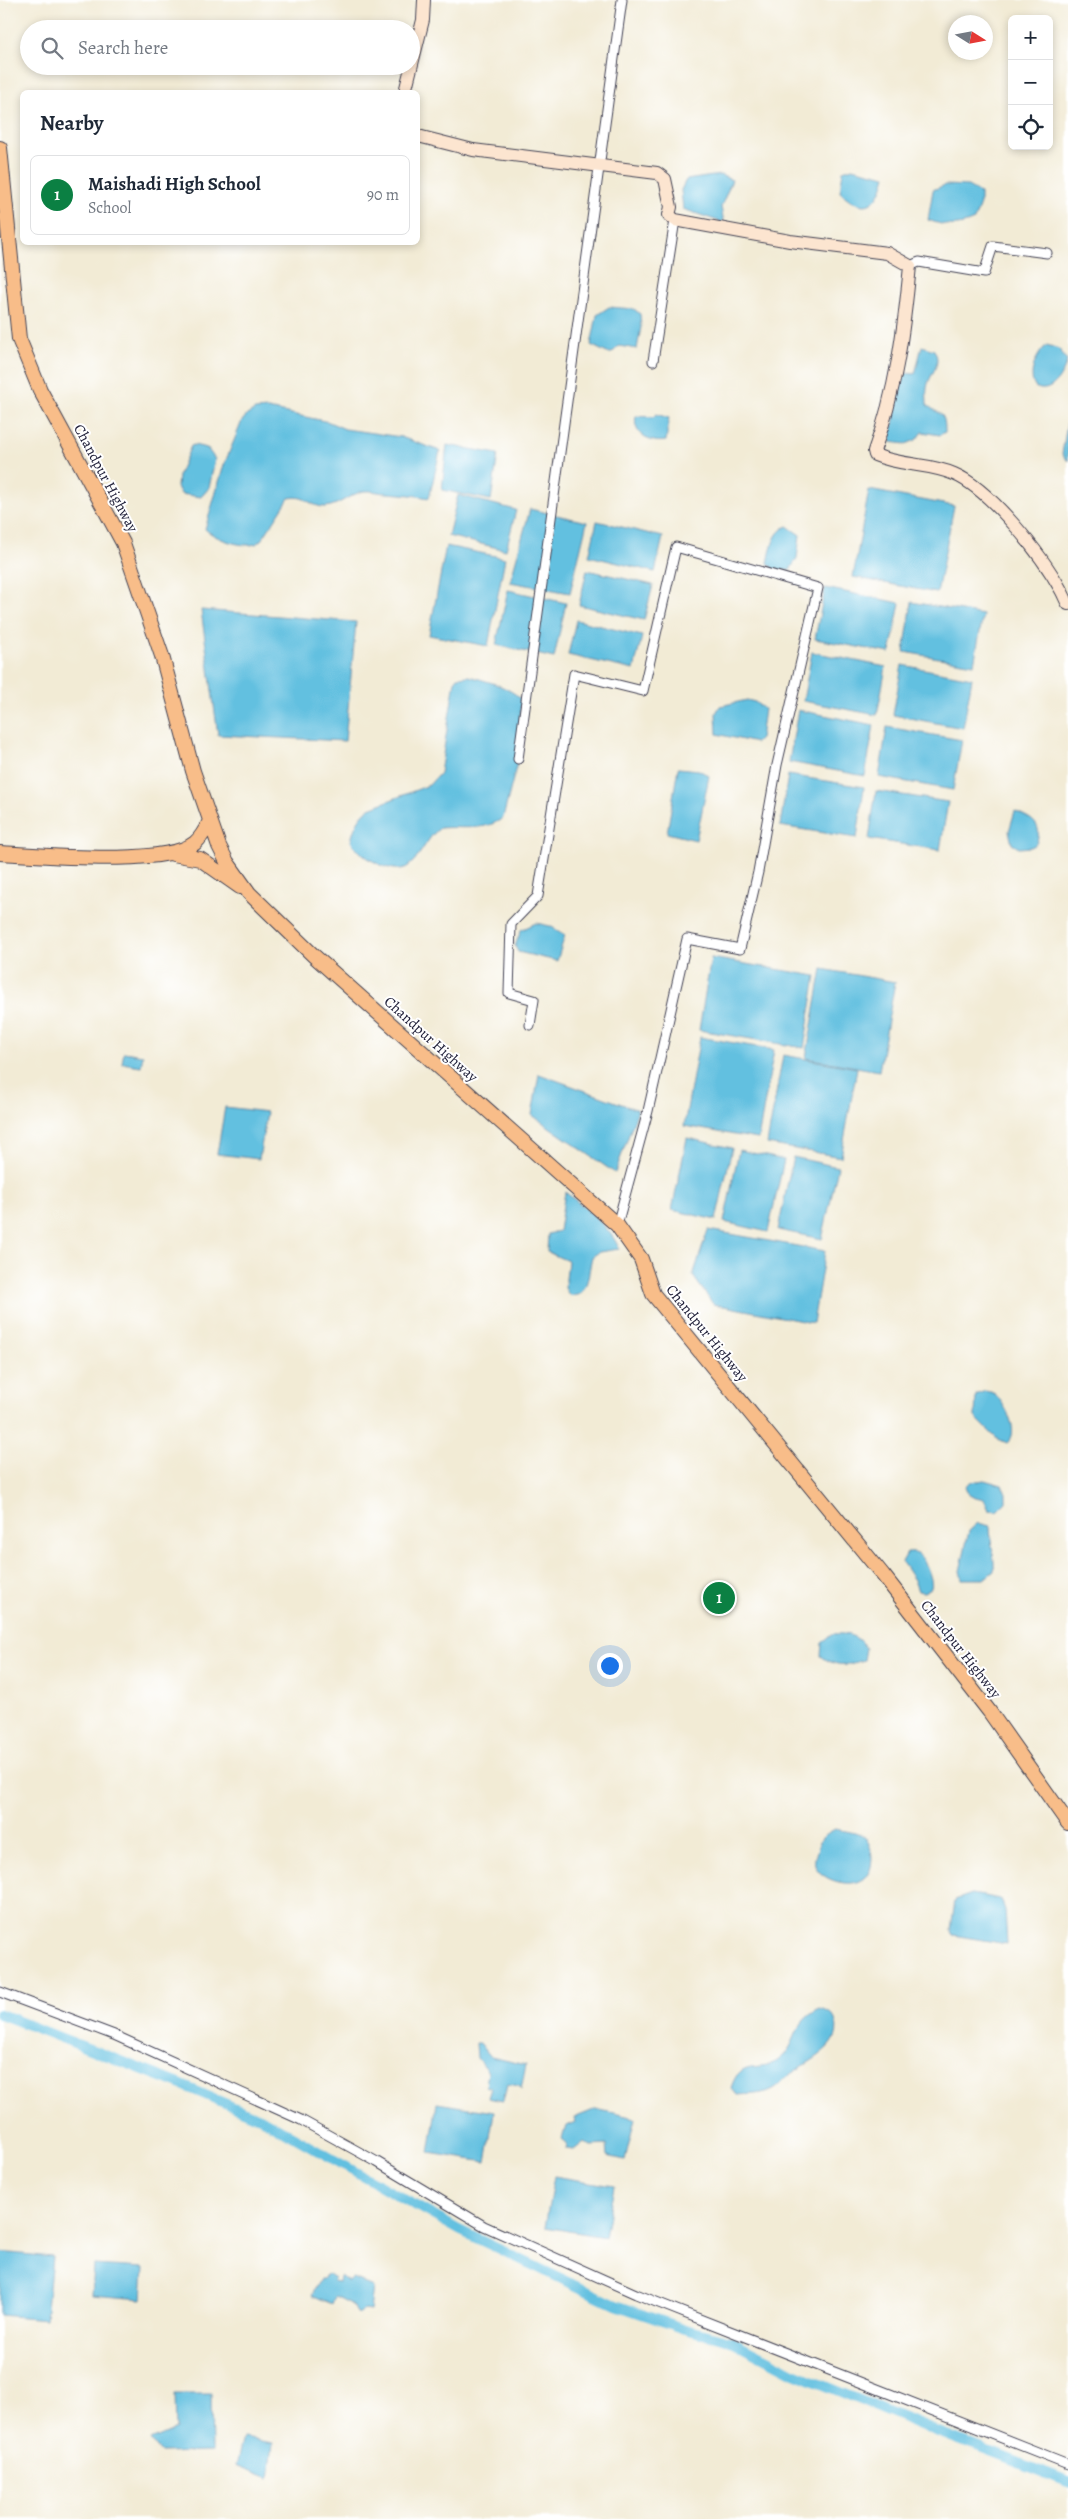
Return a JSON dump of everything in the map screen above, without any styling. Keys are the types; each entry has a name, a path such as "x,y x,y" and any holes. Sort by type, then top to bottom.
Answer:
{"main road":[{"name":"Chandpur Highway","path":"0,148 19,339 40,390 123,544 162,656 193,771 227,862 248,893 313,955 617,1225 641,1259 653,1294 883,1575 989,1711 1068,1823"},
{"path":"0,853 107,858 184,850 195,843 205,832 210,820"},
{"path":"165,852 200,859 248,893"}],"street":[{"path":"420,32 424,0"},
{"path":"518,759 622,0"},
{"path":"406,90 409,75"},
{"path":"420,137 473,150 661,174 665,179 670,199 669,215 675,220 790,241 887,253 910,266"},
{"path":"653,361 675,220"},
{"path":"910,266 919,262 984,273 993,246 1048,253"},
{"path":"910,266 904,325 891,390 874,450 876,455 892,461 952,473 974,484 994,502 1039,558 1068,604"},
{"path":"530,1025 534,1000 509,993 511,924 538,896 574,674 643,691 676,547 818,588 776,765 758,872 740,949 687,939 646,1120 617,1225"},
{"path":"0,1992 114,2035 300,2120 377,2162 484,2226 636,2294 1068,2464"}],"water":[{"path":"852,168 886,176 879,194 870,204 857,203 840,192 843,171"},
{"path":"720,175 732,180 721,207 724,223 683,209 681,190 686,180"},
{"path":"945,185 968,186 980,193 980,204 974,220 951,225 928,220 933,190"},
{"path":"609,307 634,309 640,314 641,327 637,349 619,346 612,353 607,353 591,345 597,315"},
{"path":"1047,345 1059,349 1067,361 1063,372 1055,383 1046,389 1041,389 1035,387 1032,376 1034,364"},
{"path":"922,346 934,350 936,355 936,365 927,388 927,405 943,417 945,432 940,435 922,432 916,440 906,444 890,442 902,373 915,374"},
{"path":"268,409 329,422 345,429 401,437 440,451 429,498 364,491 325,507 295,497 289,498 263,538 256,544 236,544 210,533 205,529 224,465 242,421 255,410"},
{"path":"656,414 669,418 666,441 660,442 648,439 639,433 637,428 636,416 653,417"},
{"path":"1068,418 1068,461 1062,454"},
{"path":"447,445 498,454 491,500 442,490"},
{"path":"191,446 207,448 215,459 209,488 201,497 181,494 177,487 178,476"},
{"path":"869,490 954,506 937,593 853,577"},
{"path":"458,495 516,510 506,550 448,536"},
{"path":"530,509 587,522 570,593 510,582"},
{"path":"597,521 663,537 655,572 589,556"},
{"path":"787,526 800,535 797,558 790,570 775,571 768,563 772,547 779,532"},
{"path":"446,546 505,558 488,646 429,635"},
{"path":"587,570 653,585 644,620 579,605"},
{"path":"825,588 900,603 890,653 815,639"},
{"path":"508,590 566,603 554,658 496,645"},
{"path":"912,602 983,615 974,664 904,652"},
{"path":"201,610 356,622 345,741 218,735"},
{"path":"576,620 642,636 634,670 568,655"},
{"path":"812,652 886,667 877,715 803,701"},
{"path":"902,665 972,678 963,728 893,715"},
{"path":"469,676 503,687 521,699 518,759 503,818 480,827 440,828 431,837 416,859 407,867 392,869 376,863 360,852 351,841 357,823 370,808 429,785 440,773 455,681 458,677"},
{"path":"747,700 755,702 764,709 760,739 756,743 717,734 716,713 720,706"},
{"path":"798,710 874,725 865,776 789,762"},
{"path":"887,727 962,740 953,790 879,777"},
{"path":"678,768 699,770 709,776 696,840 667,833"},
{"path":"788,775 864,787 857,838 780,826"},
{"path":"876,791 948,802 940,850 869,839"},
{"path":"1015,811 1032,820 1037,827 1038,839 1036,844 1031,847 1019,848 1012,844 1009,831"},
{"path":"536,923 550,926 565,935 557,961 518,952 515,946 521,930"},
{"path":"711,958 816,976 804,1048 699,1030"},
{"path":"822,969 895,982 879,1071 806,1058"},
{"path":"700,1037 774,1050 758,1139 684,1126"},
{"path":"124,1052 143,1055 141,1066 122,1063"},
{"path":"783,1055 857,1068 841,1157 767,1144"},
{"path":"539,1074 638,1110 615,1173 532,1115"},
{"path":"225,1107 267,1112 259,1159 217,1154"},
{"path":"687,1138 732,1148 716,1220 672,1210"},
{"path":"739,1150 784,1160 768,1232 724,1222"},
{"path":"793,1157 838,1167 822,1239 778,1230"},
{"path":"565,1192 603,1225 619,1249 599,1252 592,1257 584,1289 576,1295 569,1295 565,1288 568,1261 547,1252 548,1234 559,1231"},
{"path":"708,1230 825,1251 813,1323 713,1304 693,1276"},
{"path":"985,1391 995,1394 1010,1419 1012,1433 1007,1443 996,1438 975,1417 976,1395"},
{"path":"984,1480 1002,1485 1006,1493 1006,1502 997,1511 989,1510 984,1499 972,1496 966,1490 965,1487 972,1482"},
{"path":"978,1523 990,1526 994,1571 984,1579 962,1579 960,1571 969,1531"},
{"path":"907,1553 919,1555 926,1565 932,1585 931,1588 924,1592 918,1591 914,1580 902,1562"},
{"path":"832,1634 847,1635 859,1640 866,1648 864,1660 837,1664 821,1656 822,1643"},
{"path":"835,1829 859,1834 868,1842 872,1863 869,1873 861,1881 848,1883 833,1880 821,1874 816,1867 815,1858 819,1843 825,1835"},
{"path":"972,1894 1001,1899 1005,1910 1007,1944 953,1935 951,1931 955,1900"},
{"path":"820,2009 830,2013 836,2023 837,2032 828,2048 788,2076 774,2089 759,2094 737,2095 731,2088 740,2072 746,2068 766,2065 780,2059 790,2047 804,2020"},
{"path":"476,2043 480,2043 491,2057 526,2065 521,2089 519,2086 507,2084 503,2101 488,2098 491,2088 486,2086 488,2072 477,2058"},
{"path":"437,2103 494,2112 486,2162 429,2153"},
{"path":"596,2109 635,2118 625,2160 607,2156 606,2145 591,2146 584,2142 574,2150 566,2149 567,2143 562,2139 566,2126 575,2122 574,2118"},
{"path":"554,2176 614,2186 605,2237 545,2227"},
{"path":"0,2252 52,2257 46,2319 0,2315"},
{"path":"94,2265 144,2268 142,2299 92,2295"},
{"path":"328,2274 334,2278 333,2281 339,2282 340,2276 348,2282 353,2279 373,2287 370,2311 364,2310 358,2314 351,2304 335,2296 332,2304 312,2295 320,2279 323,2279"},
{"path":"175,2394 211,2394 212,2452 161,2453 151,2440 176,2429"},
{"path":"243,2438 273,2443 269,2478 236,2465"}],"waterway":[{"path":"0,2014 182,2085 262,2119 459,2230 616,2305 685,2329 734,2342 792,2372 933,2430 1068,2482"}],"place":[{"name":"Maishadi High School","path":"719,1598"}]}
